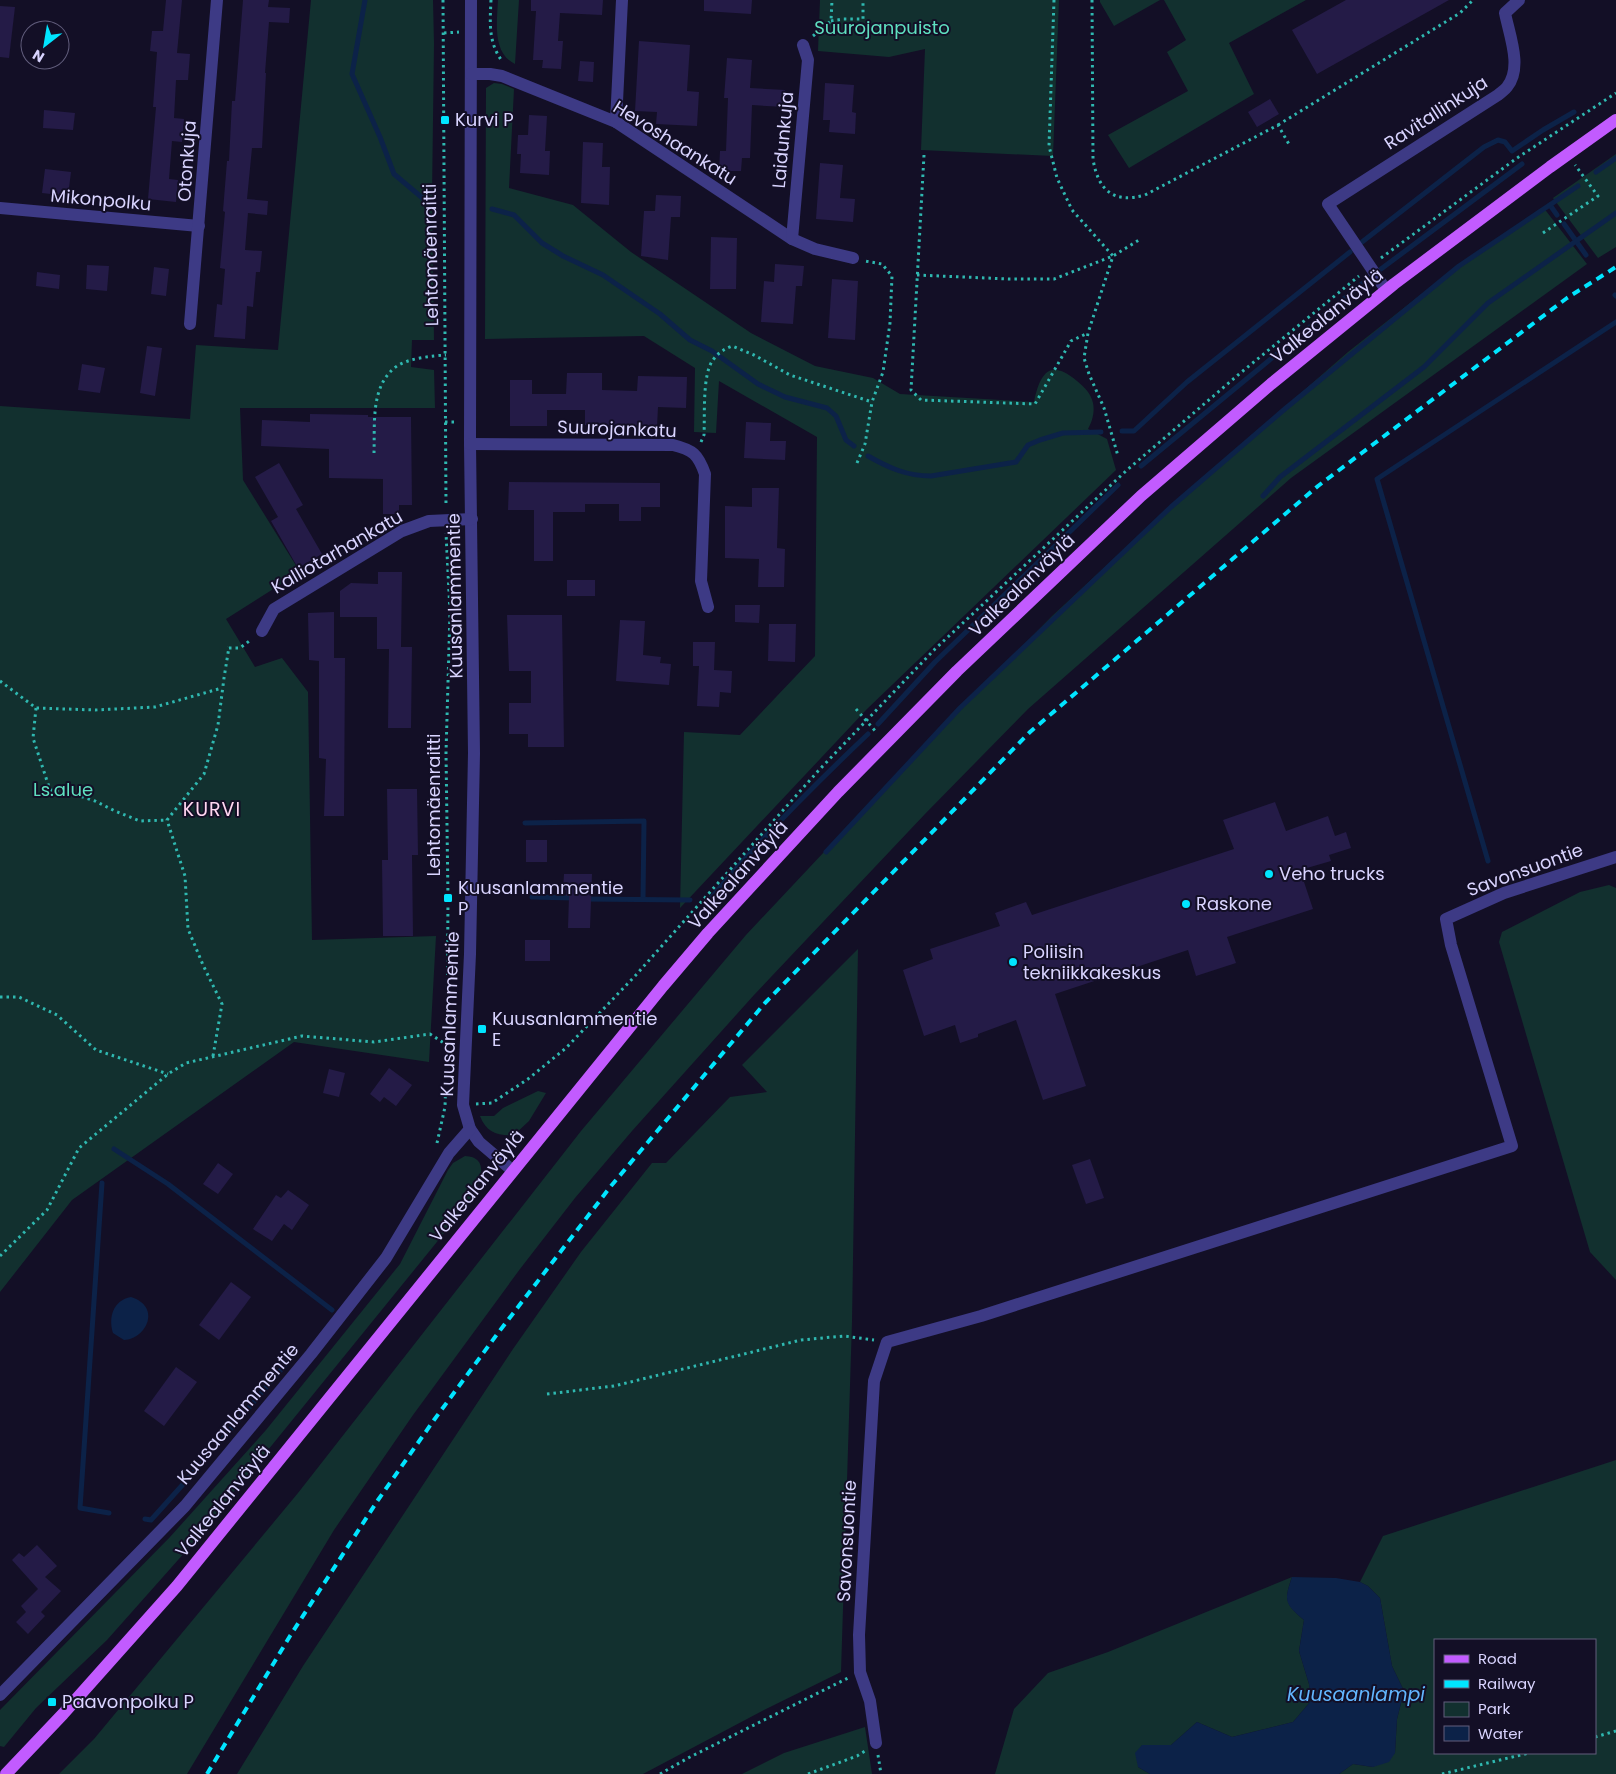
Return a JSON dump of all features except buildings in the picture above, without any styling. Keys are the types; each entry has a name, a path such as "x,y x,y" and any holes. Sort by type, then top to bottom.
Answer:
{"main road":[{"name":"Valkealanväylä","path":"6,1774 176,1586 708,933 886,743 957,671 1141,496 1271,384 1386,290 1616,120"}],"street":[{"name":"Otonkuja","path":"190,324 217,0"},
{"name":"Kuusanlammentie","path":"472,0 470,444 474,772 470,954 463,1104 470,1129 479,1142 513,1170"},
{"path":"616,122 622,0"},
{"name":"Ravitallinkuja","path":"1386,290 1328,204 1490,100 1508,86 1513,76 1514,62 1505,13 1519,0"},
{"name":"Laidunkuja","path":"792,239 808,60 803,45"},
{"name":"Hevoshaankatu","path":"471,74 502,76 616,122 792,239 815,249 853,258"},
{"name":"Mikonpolku","path":"0,208 199,226"},
{"name":"Suurojankatu","path":"470,444 673,445 695,453 705,474 701,581 708,607"},
{"name":"Kalliotarhankatu","path":"262,631 274,608 402,531 429,521 472,519"},
{"name":"Savonsuontie","path":"876,1743 870,1701 860,1672 860,1626 874,1381 887,1342 981,1316 1512,1146 1451,945 1446,919 1504,893 1616,857"},
{"name":"Kuusaanlammentie","path":"0,1694 184,1506 269,1405 376,1271 449,1153 470,1129"}],"path":[{"name":"Lehtomäenraitti","path":"443,0 446,510"},
{"path":"491,0 490,31 496,51 504,63 502,76"},
{"path":"831,21 832,0"},
{"path":"803,45 831,21 862,19 864,0"},
{"path":"1054,0 1050,146 1057,178 1072,210 1113,256"},
{"path":"1092,0 1093,159 1095,174 1100,185 1110,193 1120,198 1131,199 1145,195 1278,125 1460,12 1472,0"},
{"path":"444,33 456,33"},
{"path":"1374,264 1397,245 1517,158 1616,93"},
{"path":"1278,125 1290,146"},
{"path":"924,155 911,390 921,400 1036,404 1070,340 1088,333"},
{"path":"1543,233 1598,196 1567,155"},
{"path":"917,275 1054,279 1113,256 1139,240"},
{"path":"1113,256 1088,333 1084,358 1104,408 1118,456"},
{"path":"853,258 882,264 892,276 890,323 883,372 872,402 864,444 857,463"},
{"path":"473,1104 492,1102 528,1079 566,1048 635,976 819,770 942,642 1127,470 1238,375 1366,270"},
{"path":"695,453 704,435 705,387 711,361 723,349 732,346 754,355 790,376 872,402"},
{"path":"374,453 375,415 378,394 386,378 398,366 425,357 446,355"},
{"path":"446,422 456,422"},
{"name":"Lehtomäenraitti","path":"437,1145 445,1107 447,1045 448,898 446,753 450,612 446,531"},
{"path":"36,708 33,738 47,775 50,790 70,793 95,801 140,821 167,820 204,774 218,725 229,647 240,648 262,631"},
{"path":"0,681 36,708 95,710 155,707 222,689"},
{"path":"856,709 886,743"},
{"path":"167,820 185,876 188,929 222,1004 213,1056"},
{"path":"0,997 18,997 57,1015 96,1050 168,1074"},
{"path":"0,1256 47,1210 80,1148 168,1074 186,1063 302,1036 374,1042 430,1034 447,1045"},
{"path":"546,1394 614,1386 801,1340 844,1336 887,1342"},
{"path":"660,1774 697,1753 860,1672"},
{"path":"1596,1737 1616,1731"},
{"path":"808,1774 857,1756 876,1743"},
{"path":"1442,1774 1525,1754"}],"green space":[{"name":"Ls.alue","path":"311,0 433,0 432,196 434,340 412,340 411,367 434,370 435,408 240,408 243,480 300,572 226,619 255,667 282,658 308,692 312,940 436,936 429,1062 294,1042 72,1200 0,1292 0,406 190,419 196,345 278,350"},
{"path":"498,0 519,0 515,64 508,59 499,45 497,27"},
{"name":"Suurojanpuisto","path":"820,0 1059,0 1053,156 921,150 925,49 889,57 818,51"},
{"path":"1100,0 1160,0 1114,26"},
{"path":"1164,0 1306,0 1229,43 1254,94 1129,168 1108,135 1188,91 1167,52 1186,40"},
{"path":"494,83 514,89 509,188 573,205 631,252 751,333 815,366 873,378 900,394 1034,402 1039,383 1043,377 1048,372 1060,370 1077,381 1091,396 1094,406 1092,420 1088,429 1107,439 1116,470 867,709 680,908 684,732 740,735 815,656 817,437 719,381 716,433 694,432 695,368 644,336 485,339 486,88"},
{"path":"1616,154 1616,247 1598,258 1553,198"},
{"path":"1543,207 1587,264 1291,478 1028,709 925,814 754,995 632,1131 575,1198 520,1269 413,1415 334,1530 187,1774 59,1774 94,1739 298,1493 581,1131 746,935 902,769 1051,617 1163,513 1348,352 1457,266"},
{"path":"1609,885 1616,888 1616,1280 1590,1252 1499,942 1502,932 1580,892"},
{"path":"858,949 852,1322 841,1672 643,1774 237,1774 303,1666 513,1349 581,1252 652,1163 666,1163 730,1097 767,1092 742,1065"},
{"path":"538,1091 546,1093 529,1121 514,1135 497,1134 485,1126 482,1121 480,1116 494,1116 503,1108"},
{"path":"465,1156 478,1161 481,1167 480,1180 471,1200 186,1551 107,1640 36,1708 4,1747 0,1746 0,1710 170,1537 266,1430 400,1264 448,1170 453,1163"},
{"path":"1616,1460 1616,1774 1339,1774 1353,1764 1373,1767 1395,1753 1397,1719 1404,1691 1392,1666 1380,1598 1368,1586 1360,1582 1383,1536"},
{"path":"1292,1577 1287,1596 1293,1610 1304,1620 1299,1651 1309,1684 1311,1701 1293,1722 1232,1737 1197,1722 1171,1745 1142,1745 1138,1767 1150,1774 995,1774 1014,1709 1048,1673 1108,1652"},
{"path":"865,1727 872,1774 742,1774 784,1753"}],"water":[{"path":"131,1297 141,1302 146,1308 147,1322 139,1334 124,1340 113,1333 111,1321 113,1310 116,1306"},
{"name":"Kuusaanlampi","path":"1292,1577 1336,1578 1360,1582 1368,1586 1380,1598 1392,1666 1404,1691 1397,1719 1395,1753 1389,1762 1373,1767 1353,1764 1339,1774 1150,1774 1138,1767 1135,1753 1142,1745 1171,1745 1197,1722 1232,1737 1293,1722 1311,1701 1309,1684 1299,1651 1304,1620 1289,1605 1287,1597"}],"waterway":[{"path":"365,0 352,74 394,174 426,201"},
{"path":"1362,242 1484,147 1498,140 1505,142 1512,151 1574,112"},
{"path":"1596,172 1616,158"},
{"path":"1381,269 1522,164"},
{"path":"826,852 960,708 1171,507 1286,408 1459,266 1578,186"},
{"path":"1550,205 1557,215"},
{"path":"492,209 514,215 542,243 563,256 603,275 660,314 690,340 712,351 758,384 785,397 827,408 836,416 846,440 854,446"},
{"path":"1263,496 1280,477 1424,367 1488,303 1616,213"},
{"path":"1564,224 1586,255"},
{"path":"1122,431 1134,431 1187,382 1350,252"},
{"path":"1141,466 1369,278"},
{"path":"1488,861 1377,479 1616,322"},
{"path":"868,456 898,470 914,475 931,476 1016,462 1028,445 1063,433 1101,432"},
{"path":"878,724 935,662 1118,485"},
{"path":"707,903 785,816 868,734"},
{"path":"525,823 644,821 643,899"},
{"path":"532,897 574,898"},
{"path":"585,899 690,900"},
{"path":"114,1149 168,1184 332,1310"},
{"path":"102,1183 80,1508 109,1513"},
{"path":"219,1443 296,1352"},
{"path":"145,1519 151,1520 204,1461"}],"railway":[{"path":"207,1774 290,1636 378,1500 434,1420 611,1186 765,1003 1030,732 1318,486 1567,298 1616,267"}],"place":[{"name":"Kurvi P","path":"445,120"},
{"name":"Veho trucks","path":"1269,874"},
{"name":"Kuusanlammentie P","path":"448,898"},
{"name":"Raskone","path":"1186,904"},
{"name":"Poliisin tekniikkakeskus","path":"1013,962"},
{"name":"Kuusanlammentie E","path":"482,1029"},
{"name":"Paavonpolku P","path":"52,1702"}],"district":[{"name":"KURVI","path":"212,809"}]}
